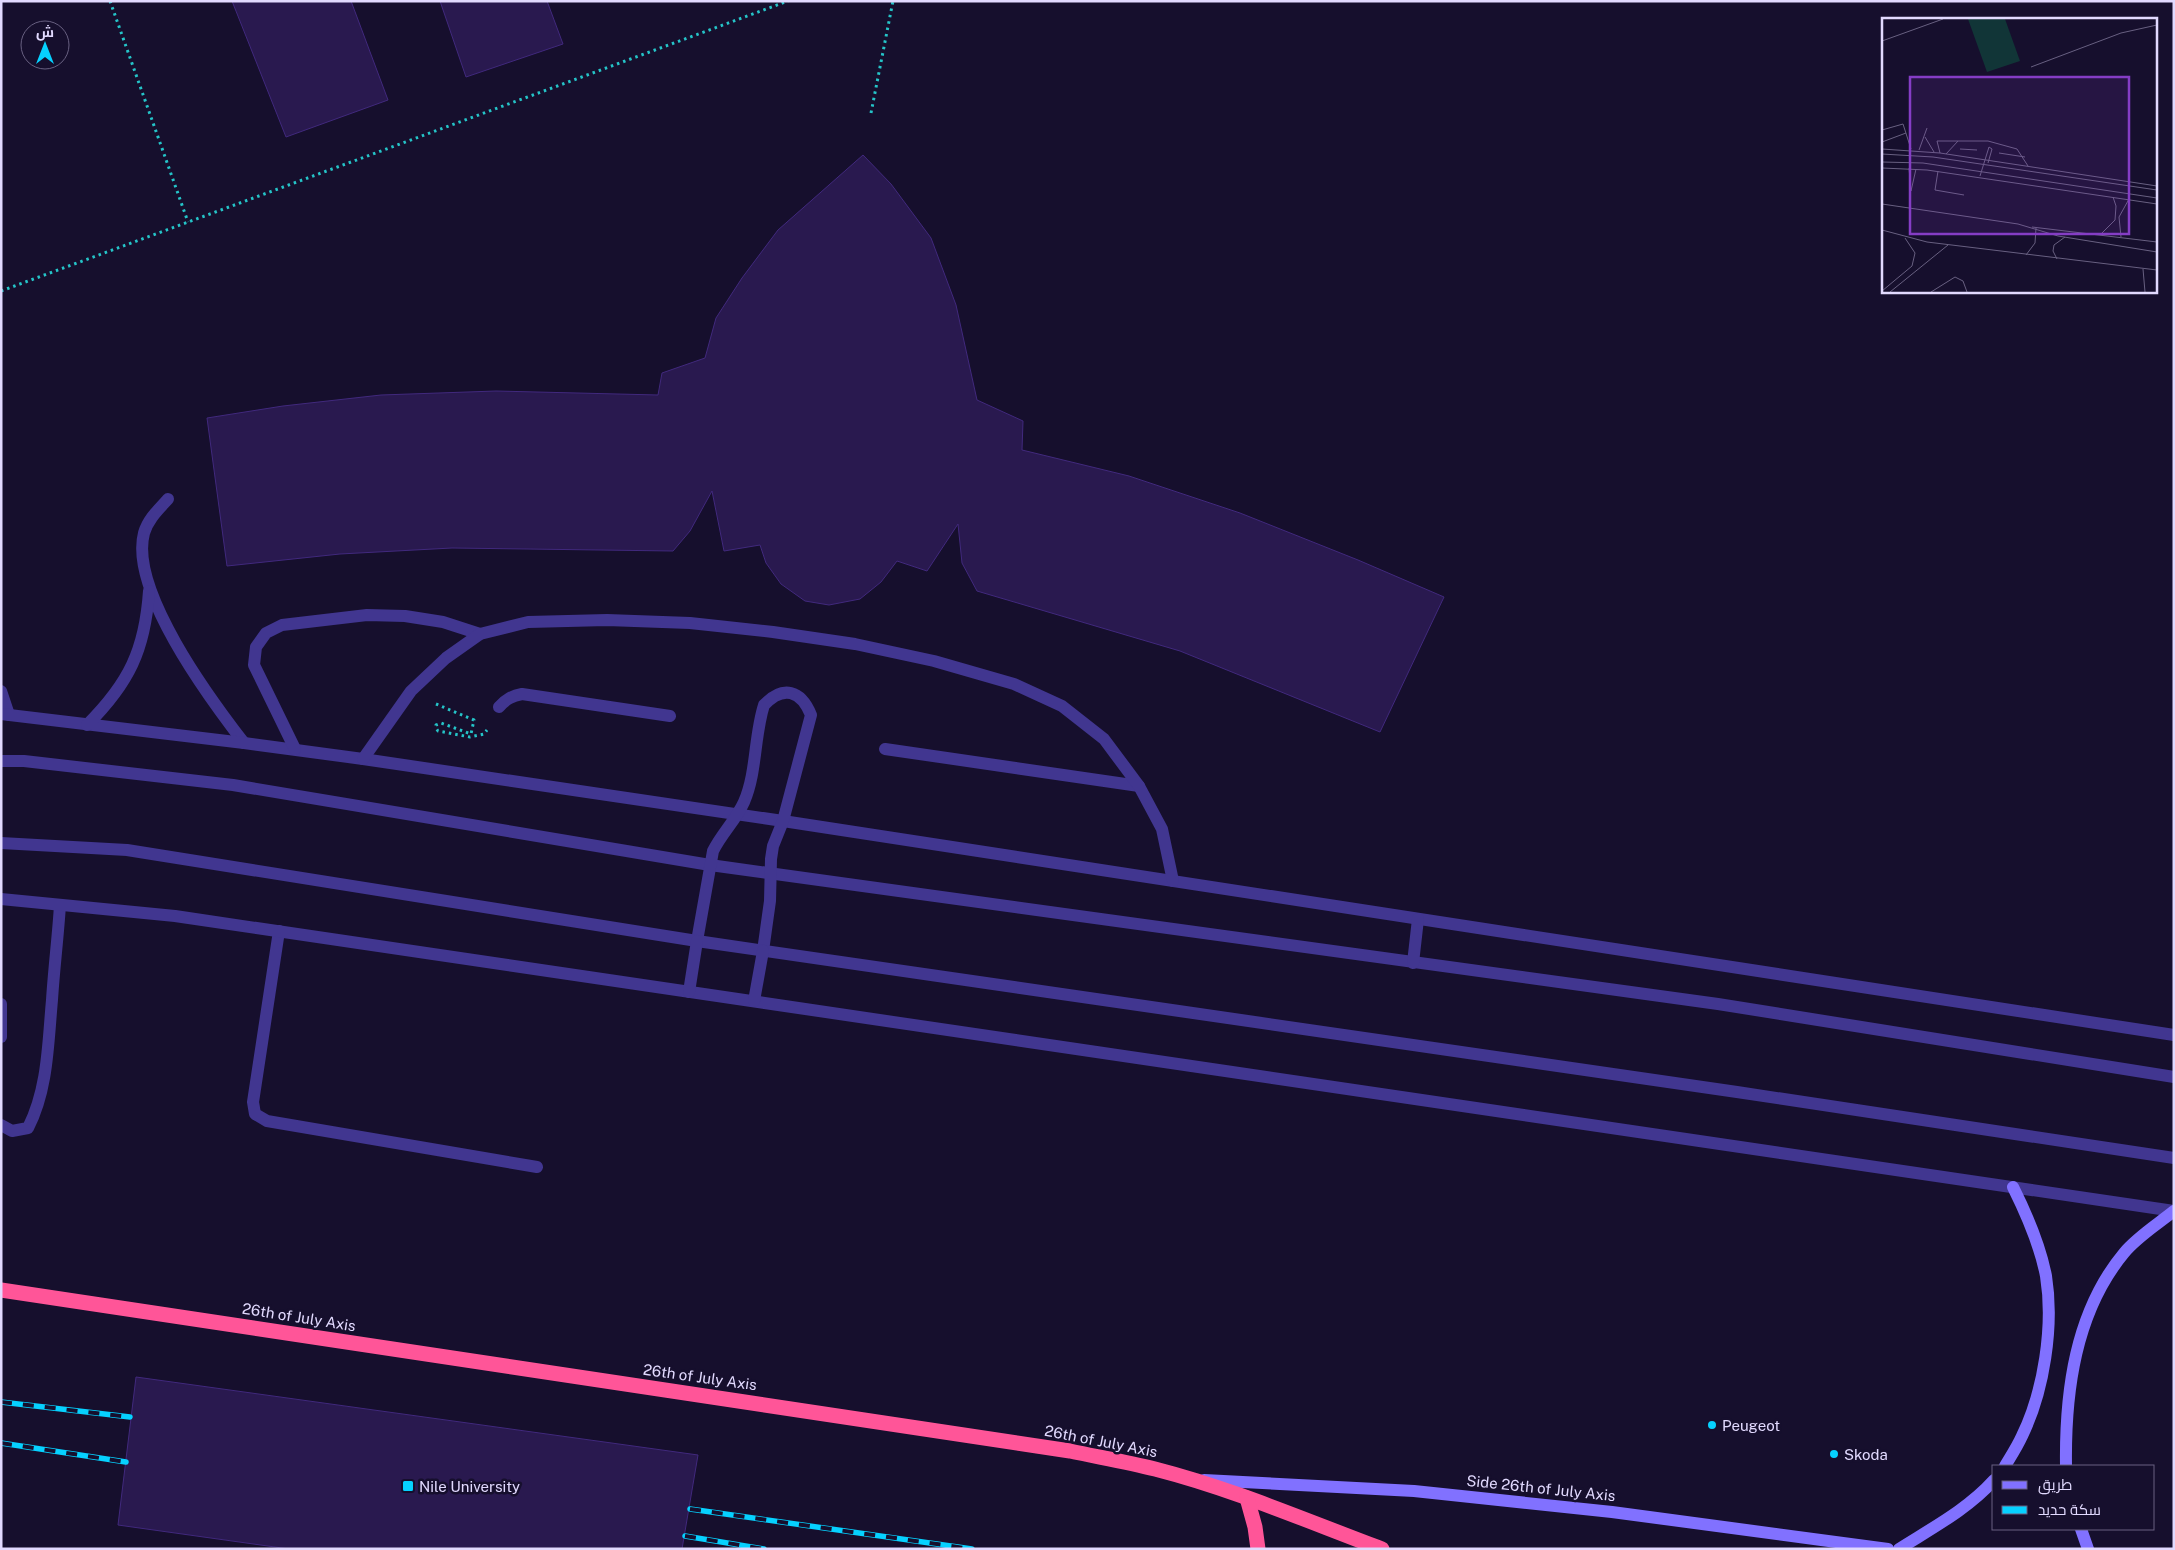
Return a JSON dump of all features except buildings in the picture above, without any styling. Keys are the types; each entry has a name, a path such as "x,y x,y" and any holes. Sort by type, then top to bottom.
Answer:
{"highway":[{"name":"26th of July Axis","path":"1,1290 1050,1448 1154,1469 1188,1479 1247,1498 1382,1549"},
{"path":"1247,1498 1255,1527 1258,1549"}],"main road":[{"path":"2006,1465 2022,1436 2032,1410 2046,1352 2049,1317 2046,1276 2027,1216 2013,1187"},
{"path":"2066,1465 2066,1427 2070,1383 2090,1308 2102,1282 2125,1252 2174,1211"},
{"name":"Side 26th of July Axis","path":"1188,1479 1424,1492 1612,1512 1888,1549"},
{"path":"1899,1549 1948,1518 1983,1492 1992,1482"},
{"path":"2081,1530 2088,1549"}],"street":[{"path":"168,499 152,517 144,533 142,554 150,589 169,630 191,669 216,707 244,743"},
{"path":"88,725 110,703 140,649 147,620 150,589"},
{"path":"295,749 254,665 256,647 266,633 282,625 367,615 405,616 443,622 480,634"},
{"path":"363,759 411,691 446,658 480,634 528,622 607,620 690,623 773,632 855,644 934,660 1014,684 1062,706 1104,739 1139,786 1162,829 1173,881"},
{"path":"1,690 5,715 295,749 783,821 2174,1036"},
{"path":"688,992 710,865 720,838 737,815 748,789 764,705 773,696 785,692 797,695 806,704 810,715 783,821 773,846 769,873 770,901 754,1001"},
{"path":"499,707 505,700 522,694 670,716"},
{"path":"885,749 1139,786"},
{"path":"1,760 233,785 710,865 1718,1004 2174,1077"},
{"path":"1,843 127,850 763,951 1727,1090 2174,1158"},
{"path":"1,899 175,916 2174,1211"},
{"path":"1,1126 12,1131 28,1128 38,1108 49,1039 60,905"},
{"path":"1413,963 1418,919"},
{"path":"279,931 253,1102 255,1114 267,1121 537,1168"},
{"path":"1,1004 1,1037"}],"path":[{"path":"110,1 188,222"},
{"path":"1,291 788,1"},
{"path":"871,112 893,1"},
{"path":"440,706 474,720 471,734 441,723 436,725 438,731 470,737 484,734 499,707"}],"railway":[{"path":"1,1402 130,1417"},
{"path":"1,1443 126,1462"},
{"path":"690,1509 972,1549"},
{"path":"685,1536 764,1549"}],"place":[{"name":"Peugeot","path":"1712,1425"},
{"name":"Skoda","path":"1834,1454"},
{"name":"Nile University","path":"408,1486"}]}
